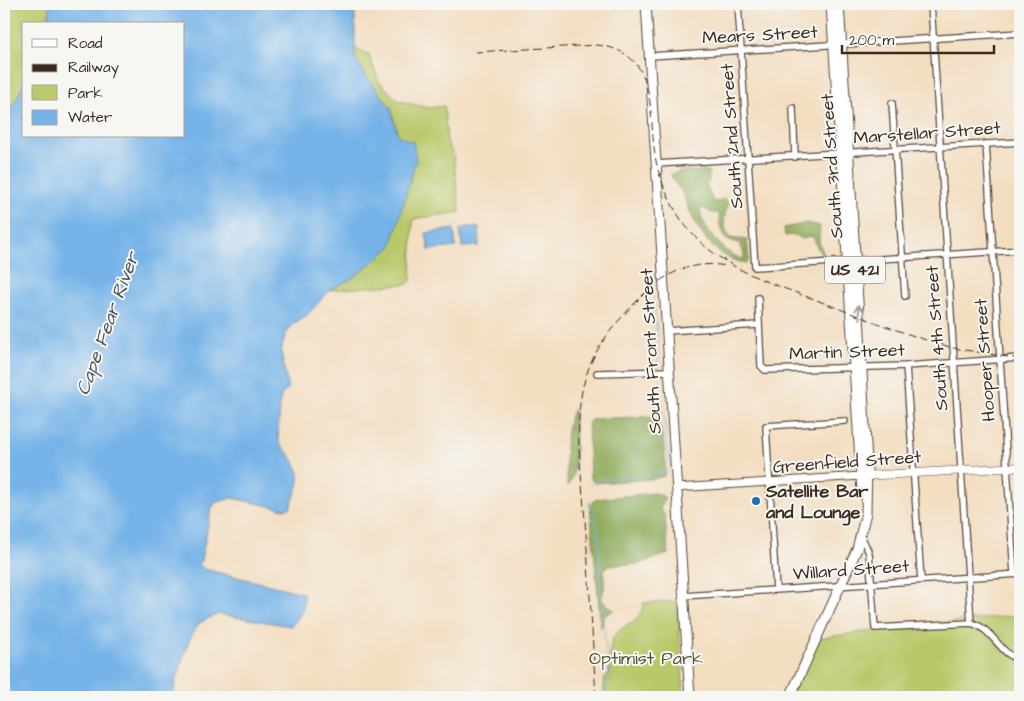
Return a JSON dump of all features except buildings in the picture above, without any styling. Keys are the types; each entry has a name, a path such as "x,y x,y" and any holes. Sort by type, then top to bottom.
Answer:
{"main road":[{"name":"South Front Street","path":"646,4 690,697"},
{"name":"South 3rd Street","path":"831,4 837,46 864,476 866,512 862,535"},
{"name":"South 3rd Street","path":"837,46 838,4"},
{"name":"Greenfield Street","path":"864,476 1020,466"},
{"name":"US 421","path":"790,697 862,535"}],"street":[{"name":"South 2nd Street","path":"738,4 755,267 851,261"},
{"name":"South 4th Street","path":"931,4 971,623"},
{"name":"Mears Street","path":"650,56 741,52 1020,33"},
{"path":"892,103 905,296"},
{"path":"793,108 794,157"},
{"name":"Marstellar Street","path":"656,164 748,160 1020,142"},
{"name":"Hooper Street","path":"986,144 1000,360 1017,574"},
{"path":"851,261 1020,250"},
{"path":"666,331 758,325 758,298"},
{"name":"Martin Street","path":"758,325 761,366 764,370 906,366 1020,358"},
{"path":"906,366 921,580"},
{"path":"597,373 669,371"},
{"path":"776,590 766,426 845,420"},
{"name":"Greenfield Street","path":"676,488 864,476"},
{"name":"South 3rd Street","path":"862,535 870,553 875,628 971,623"},
{"name":"Willard Street","path":"683,596 1017,574"},
{"path":"971,623 981,626 1006,652 1020,660"}],"green space":[{"path":"4,4 51,4 47,22 22,22 22,87 4,131"},
{"path":"354,48 368,54 379,81 397,100 427,108 444,106 447,142 453,154 460,212 413,219 411,281 408,284 330,290 354,277 408,182 416,160 398,136 391,108 366,76 355,57"},
{"path":"682,171 709,171 709,182 706,185 713,201 716,202 724,199 729,204 724,221 727,234 730,238 747,240 749,259 746,264 723,255 706,239 693,219 683,193 671,174","holes":["701,207 712,213 719,213 720,226 726,239 739,243 744,253 744,259 730,253 708,230 703,222"]},
{"path":"808,223 820,226 819,242 824,255 818,250 813,236 802,239 796,235 785,236 784,228"},
{"path":"574,409 575,460 572,479 568,486 566,436 570,416"},
{"path":"654,416 660,428 664,444 664,476 653,479 594,483 590,479 588,423 592,419"},
{"path":"655,493 663,496 665,499 660,509 665,516 668,554 639,564 610,565 604,569 604,588 601,600 614,610 604,616 601,628 590,505 596,499"},
{"name":"Optimist Park","path":"677,601 684,697 603,697 605,677 610,673 612,642 616,634 636,619 644,603"},
{"path":"1020,615 1020,697 785,697 812,639 885,629"}],"water":[{"name":"Cape Fear River","path":"51,4 355,4 355,57 366,76 391,108 398,136 413,142 416,160 391,247 354,277 330,290 307,315 293,324 285,336 281,351 288,389 281,395 278,439 298,469 298,486 290,508 284,509 232,498 215,503 211,510 200,565 204,569 303,593 304,603 302,611 298,619 291,626 218,614 199,623 188,642 175,683 173,697 4,697 5,125 22,87 22,138 185,138 185,22 47,22"},
{"path":"467,227 479,228 479,246 462,247 460,229"},
{"path":"454,229 456,247 429,250 426,233"}],"waterway":[{"path":"654,296 659,368"},
{"path":"589,487 596,480 667,472 670,469 661,393"},
{"path":"588,501 598,525 603,619 609,677 605,697"}],"railway":[{"path":"475,52 597,45 618,50 632,60 642,73 648,89 656,161 668,197 688,229 716,255 749,274 766,281 913,335 953,348 1020,359"},
{"path":"596,697 579,443 579,410 585,379 595,355 608,334 642,296 661,280 670,274 691,267 703,265 727,266"}],"place":[{"name":"Satellite Bar and Lounge","path":"756,501"}]}
